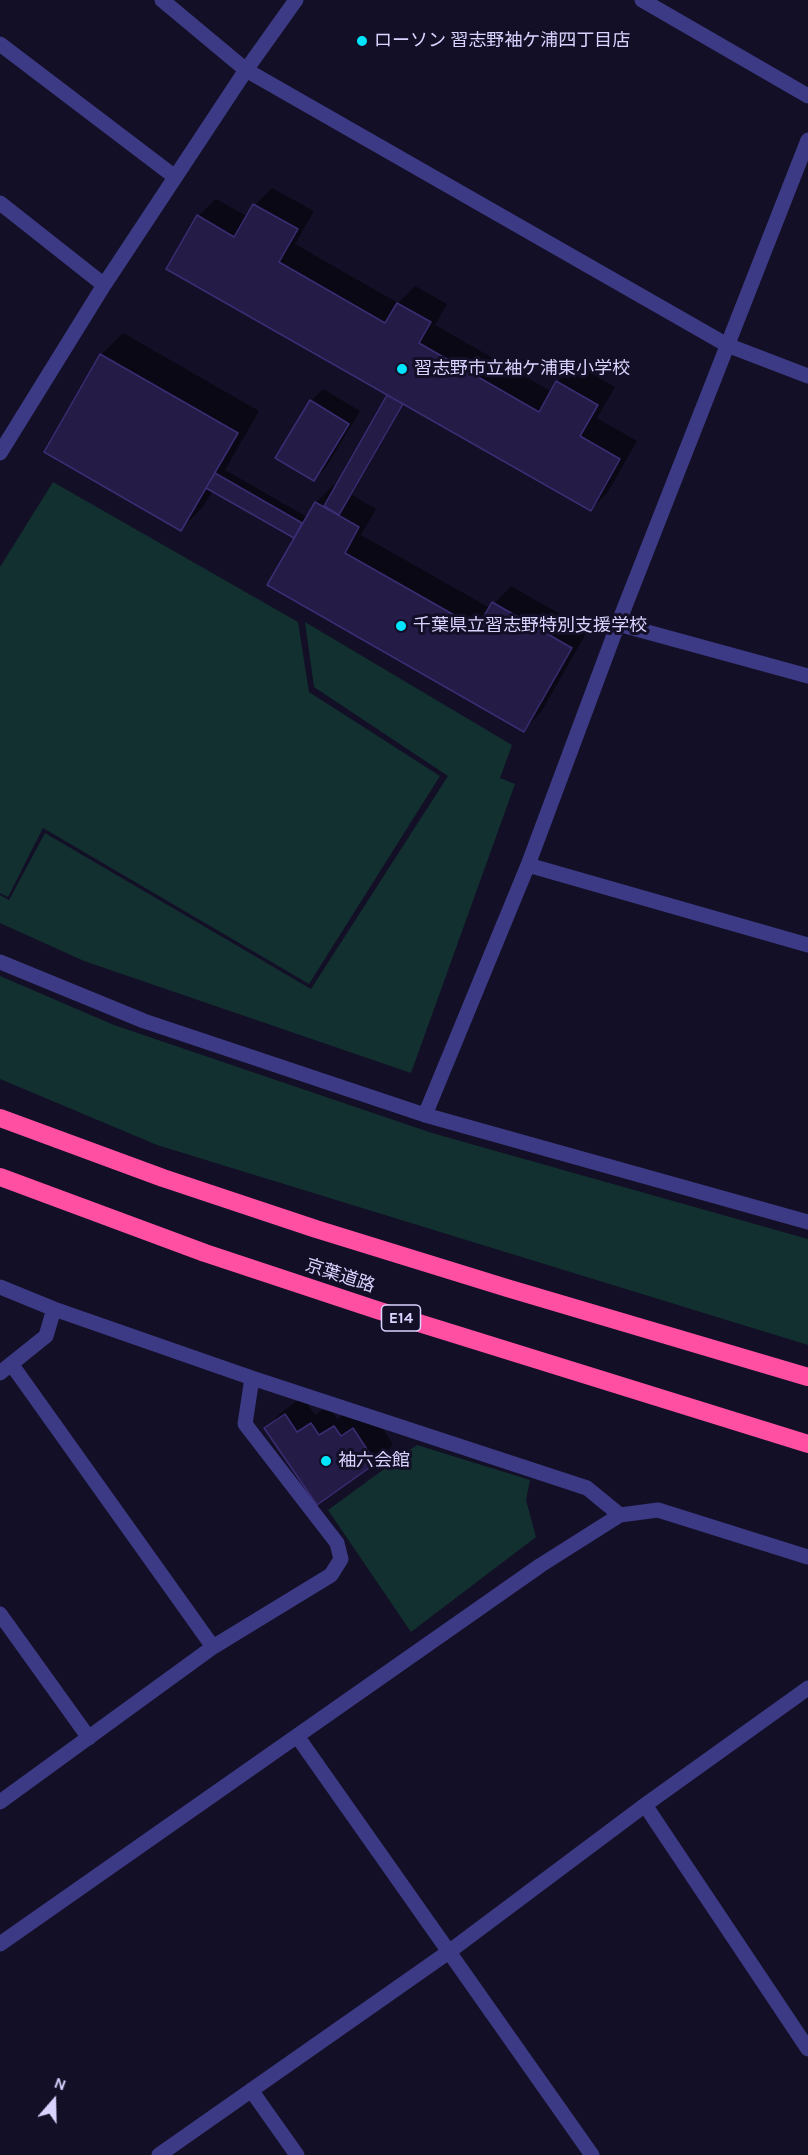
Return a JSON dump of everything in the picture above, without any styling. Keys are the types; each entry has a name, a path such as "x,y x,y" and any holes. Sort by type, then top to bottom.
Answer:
{"highway":[{"name":"京葉道路","path":"0,1118 163,1178 316,1229 808,1377"},
{"name":"京葉道路","path":"0,1177 194,1249 377,1310 808,1444"}],"street":[{"path":"162,0 246,70 727,345 808,376"},
{"path":"0,453 104,285 246,70 296,0"},
{"path":"642,0 808,96"},
{"path":"0,45 176,177"},
{"path":"425,1115 528,865 618,624 808,140"},
{"path":"0,203 104,285"},
{"path":"618,624 808,676"},
{"path":"528,865 808,945"},
{"path":"0,962 144,1021 425,1115 808,1222"},
{"path":"0,1287 54,1310 252,1378 586,1488 620,1515"},
{"path":"54,1310 46,1336 6,1369 213,1647"},
{"path":"0,1802 213,1647 331,1575 341,1559 337,1543 245,1424 252,1378"},
{"path":"0,1944 541,1565 620,1515 658,1510 808,1557"},
{"path":"0,1614 89,1738"},
{"path":"159,2155 450,1951 645,1805 808,1688"},
{"path":"297,1736 592,2155"},
{"path":"645,1805 808,2049"},
{"path":"251,2090 297,2155"}],"green space":[{"path":"53,482 298,622 309,692 440,776 309,984 43,828 8,897 0,893 0,567"},
{"path":"305,622 512,745 500,778 515,784 411,1073 84,961 0,923 0,895 9,900 45,833 311,989 448,776 314,687"},
{"path":"0,976 114,1025 432,1133 808,1239 808,1345 157,1145 0,1079"},
{"path":"417,1445 530,1480 526,1500 536,1537 411,1632 328,1510"}],"building":[{"path":"253,204 298,229 279,262 385,323 397,303 431,322 419,343 539,412 556,381 598,405 580,436 620,459 591,511 166,269 197,215 234,237"},
{"path":"100,354 238,433 181,531 44,452"},
{"path":"387,395 403,404 339,515 324,506"},
{"path":"310,400 349,424 314,481 275,458"},
{"path":"215,473 302,523 294,538 206,488"},
{"path":"315,502 359,527 345,553 477,628 492,602 572,648 524,732 267,585"},
{"path":"285,1414 297,1432 311,1423 319,1435 334,1426 341,1436 353,1428 376,1463 317,1505 264,1428"}],"place":[{"name":"ローソン 習志野袖ケ浦四丁目店","path":"362,41"},
{"name":"習志野市立袖ケ浦東小学校","path":"402,369"},
{"name":"千葉県立習志野特別支援学校","path":"401,626"},
{"name":"袖六会館","path":"326,1461"}]}
